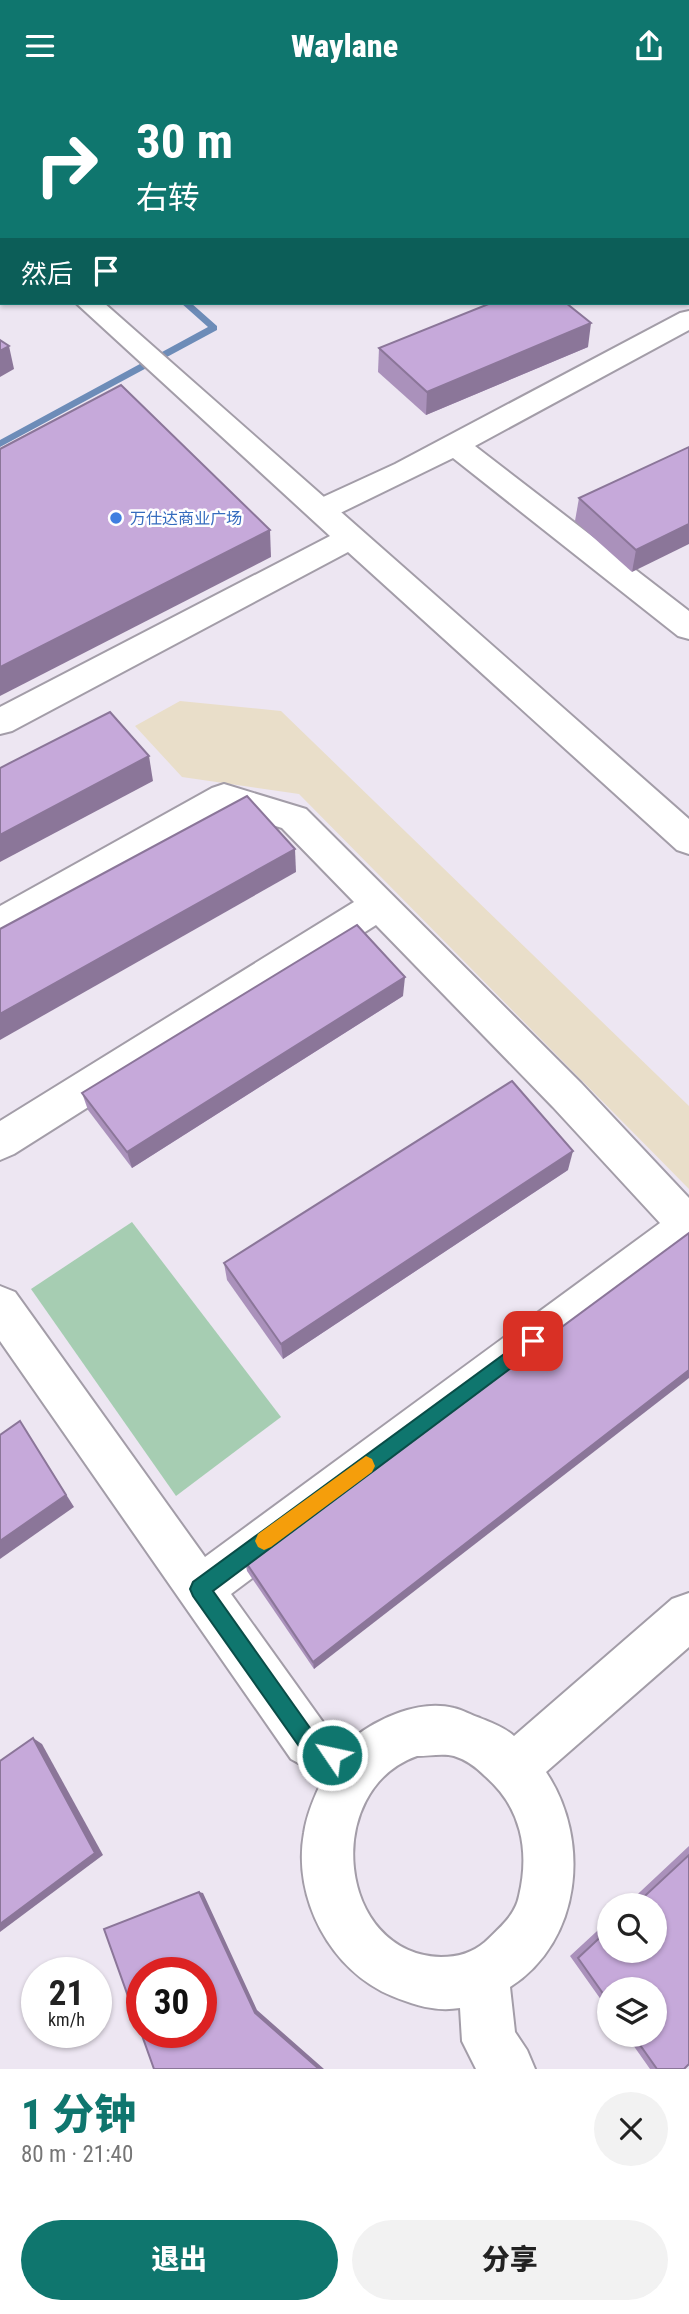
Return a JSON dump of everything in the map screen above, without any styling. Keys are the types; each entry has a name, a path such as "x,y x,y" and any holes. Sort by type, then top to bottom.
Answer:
{"street":[{"path":"91,305 689,840"},
{"path":"321,510 454,444 689,319"},
{"path":"454,444 689,628"},
{"path":"0,722 351,538"},
{"path":"0,924 224,797 294,818 567,1095 689,1226 200,1589"},
{"path":"0,1142 379,905"},
{"path":"0,1306 308,1742 356,1768"},
{"path":"516,1766 689,1616"},
{"path":"417,1732 452,1732 486,1743 516,1766 538,1799 550,1839 550,1880 539,1919 515,1954 483,1976 445,1985 405,1978 371,1957 344,1924 329,1884 327,1841 337,1801 356,1768 384,1744 417,1732"},
{"path":"483,1976 489,2041 508,2069"}],"shaded area":[{"path":"180,701 281,711 689,1106 689,1189 299,794 182,777 135,726"}],"green space":[{"path":"132,1222 281,1417 176,1496 31,1289"}],"building":[{"path":"486,305 568,305 591,323 427,392 379,348"},
{"path":"0,340 9,346 0,351"},
{"name":"万仕达商业广场","path":"121,385 270,530 0,667 0,449"},
{"path":"689,447 689,524 636,550 579,498"},
{"path":"110,712 149,756 0,835 0,768"},
{"path":"247,796 295,849 0,1014 0,929"},
{"path":"357,925 405,977 127,1152 82,1093"},
{"path":"512,1081 573,1151 281,1344 224,1263"},
{"path":"689,1233 689,1370 313,1662 245,1561"},
{"path":"20,1421 66,1495 0,1541 0,1435"},
{"path":"33,1738 95,1853 0,1924 0,1761"},
{"path":"689,1855 689,2064 684,2069 657,2069 641,2047 667,2047 667,1977 597,1977 597,1985 578,1958 597,1940 597,1963 667,1963 667,1893 648,1893"},
{"path":"199,1892 255,2013 319,2069 154,2069 146,2048 217,2048 217,1957 126,1957 126,1991 104,1929"}],"waterway":[{"path":"0,444 214,328 188,305"}],"slow traffic":[{"path":"264,1541 366,1466"}],"place":[{"name":"万仕达商业广场","path":"116,518"}],"route":[{"path":"332,1755 308,1742 200,1589 533,1341"}]}
